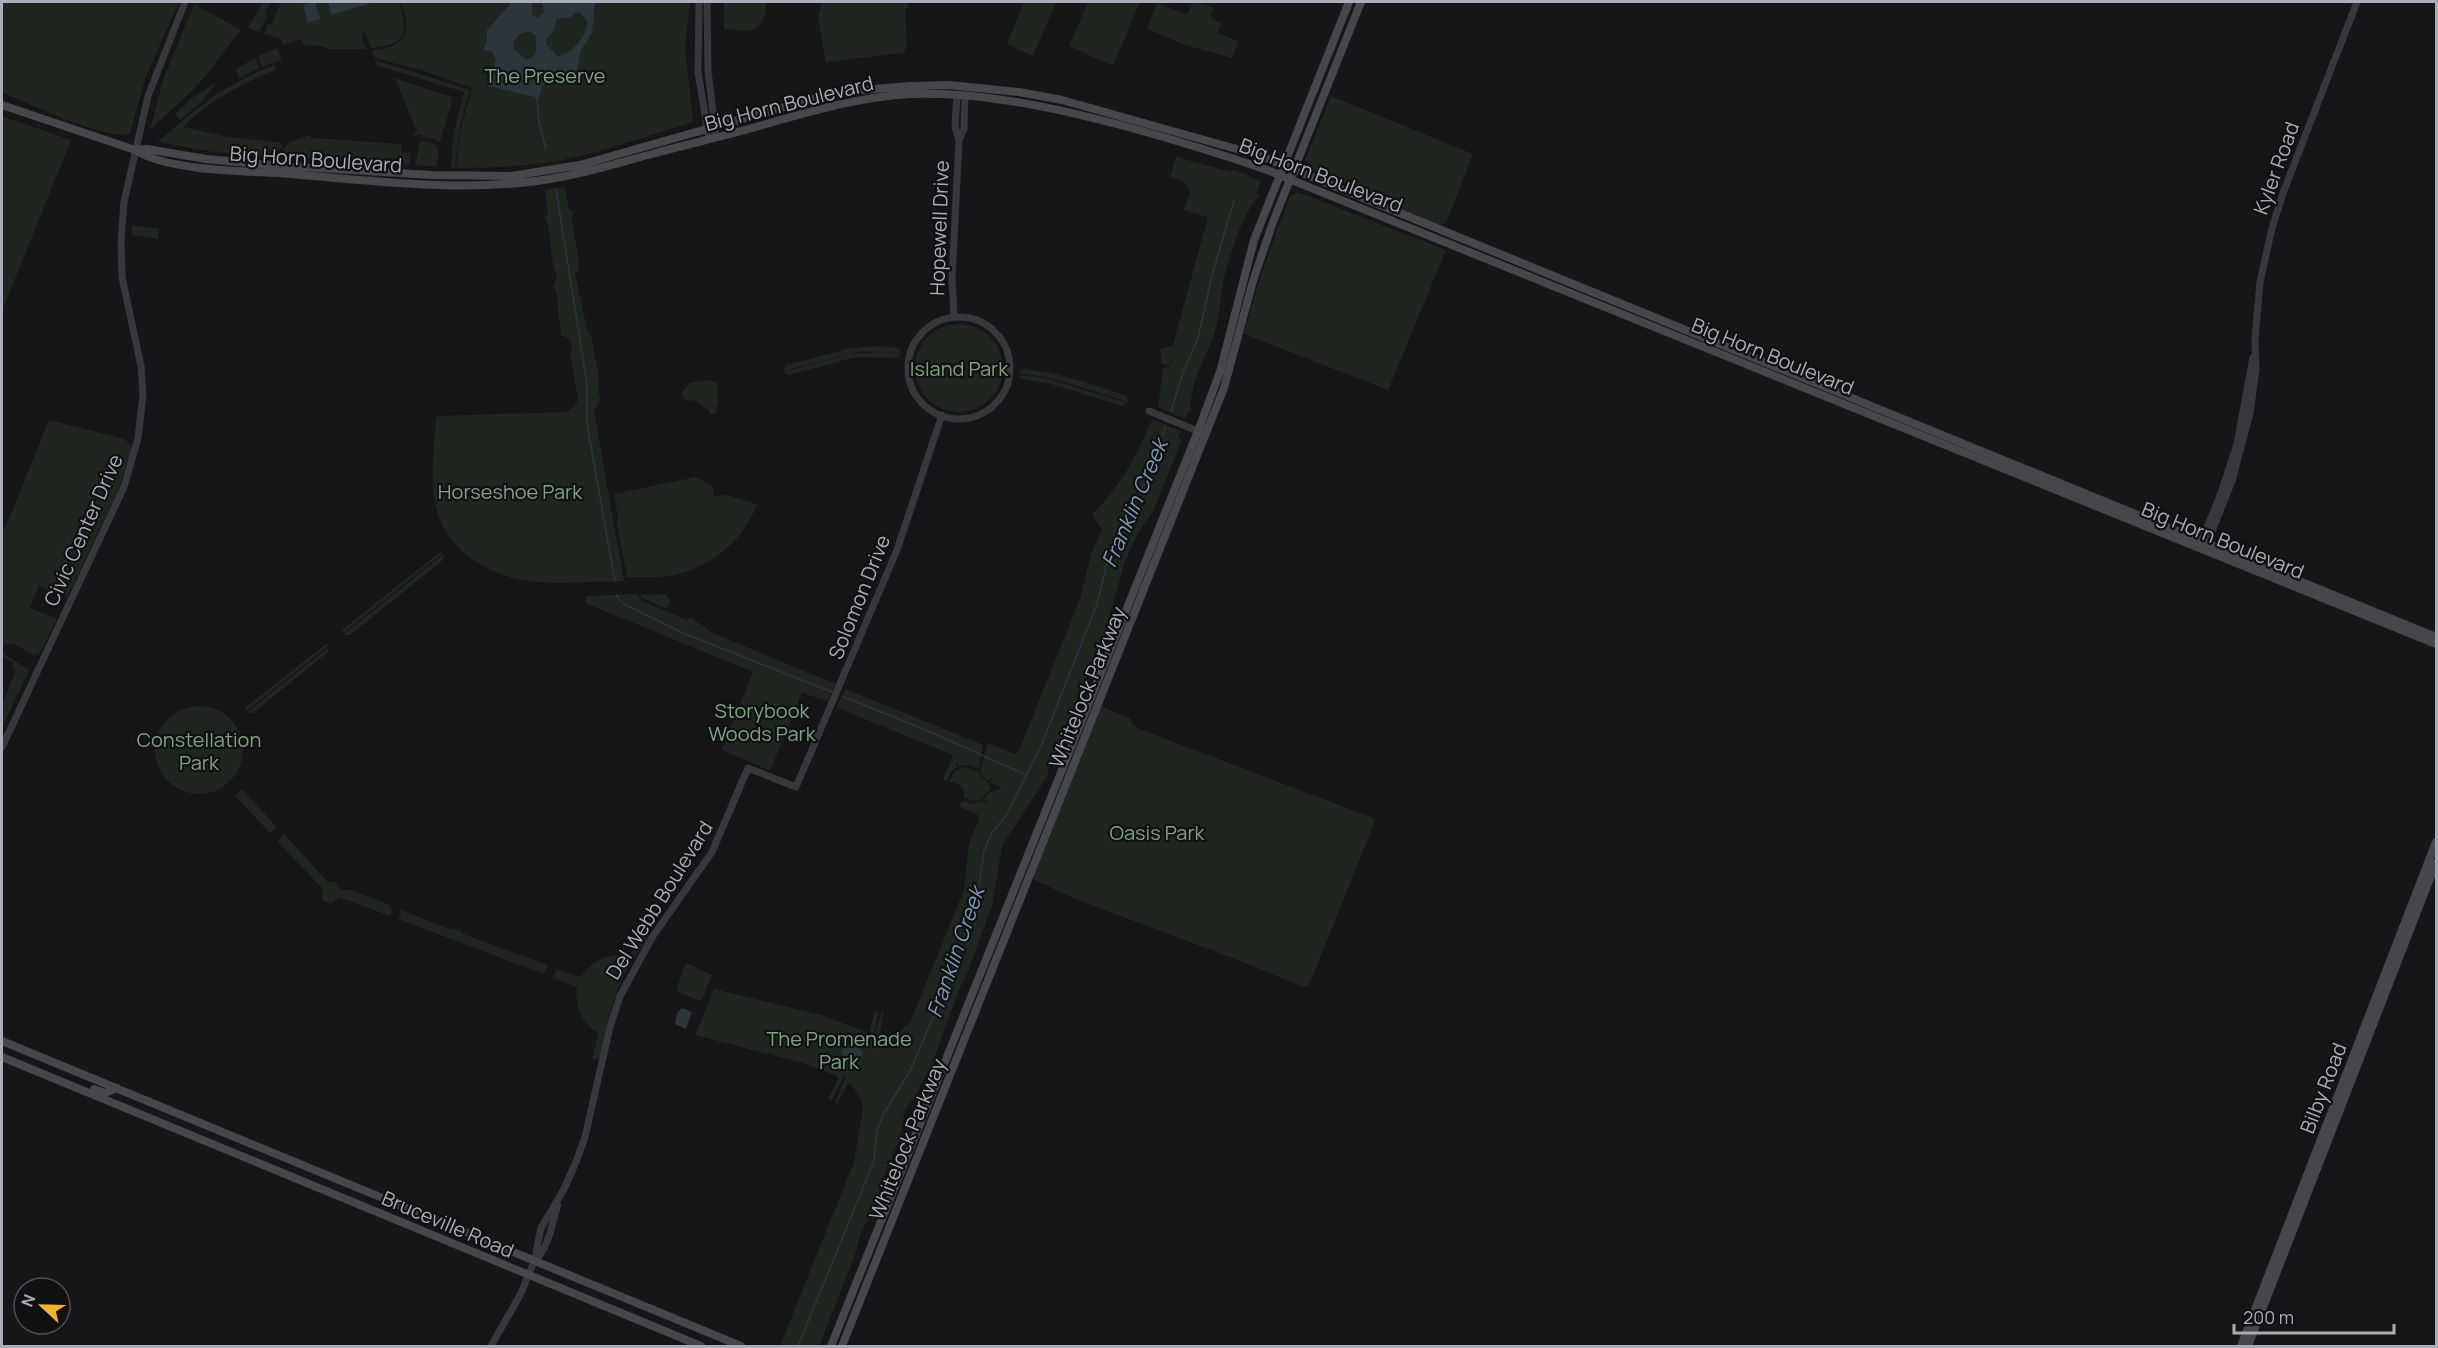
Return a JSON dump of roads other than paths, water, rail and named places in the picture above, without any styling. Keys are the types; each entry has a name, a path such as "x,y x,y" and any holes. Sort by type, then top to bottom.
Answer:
{"main road":[{"name":"Whitelock Parkway","path":"842,1347 982,983 1201,433 1220,372 1254,240 1349,2"},
{"name":"Whitelock Parkway","path":"1201,433 1224,388 1253,281 1359,2"},
{"name":"Big Horn Boulevard","path":"135,150 147,149 206,159 271,165 431,175 503,176 580,165 823,96 851,91 949,85 1018,92 1062,100 1236,148 1294,169 2436,644"},
{"name":"Big Horn Boulevard","path":"2,105 135,150 146,158 229,170 412,183 488,185 524,183 581,173 853,101 899,95 961,95 1019,100 1208,150 1290,179 2203,546 2436,636"},
{"name":"Bilby Road","path":"2241,1347 2436,842"},
{"name":"Bilby Road","path":"2248,1347 2436,863"},
{"name":"Whitelock Parkway","path":"831,1347 878,1229 982,983"},
{"name":"Bruceville Road","path":"2,1041 741,1347"},
{"name":"Bruceville Road","path":"2,1057 701,1347"},
{"name":"Bruceville Road","path":"58,1080 78,1083 105,1093 117,1088"},
{"name":"Bruceville Road","path":"182,1131 201,1134 229,1145 236,1143 240,1138"}],"street":[{"name":"Civic Center Drive","path":"2,747 124,487 133,461 142,412 142,378 122,277 121,241 124,202 152,82 185,2"},
{"path":"699,2 698,72 712,138"},
{"path":"707,2 710,129"},
{"name":"Kyler Road","path":"2203,546 2234,453 2255,352 2260,282 2272,228 2357,2"},
{"name":"Hopewell Drive","path":"954,316 952,279 958,140 955,127 961,95"},
{"path":"954,316 975,319 994,331 1005,346 1010,373 1001,397 983,412 963,418 942,415 923,403 916,395 908,374 911,350 923,332 940,321 954,316"},
{"path":"1149,411 1201,433"},
{"name":"Solomon Drive","path":"748,768 796,787 897,550 942,415"},
{"name":"Del Webb Boulevard","path":"534,1262 542,1254 552,1232 564,1189 583,1143 610,1027 620,996 653,936 712,852 748,768"},
{"name":"Del Webb Boulevard","path":"491,1347 512,1311 534,1262 541,1228 564,1189"},
{"path":"878,1229 887,1232"}],"waterway":[{"path":"537,97 539,122 546,149"},
{"path":"556,189 587,384 587,424 615,581"},
{"name":"Franklin Creek","path":"1171,412 1183,372 1198,338 1212,275 1234,201"},
{"name":"Franklin Creek","path":"798,1346 874,1161 877,1131 883,1115 910,1071 952,973 977,899 984,851 992,833 1007,814 1041,746 1097,604 1109,555 1141,491 1166,426"},
{"path":"617,595 619,600 626,605 683,633 832,692"},
{"path":"842,696 933,733 1026,775"}],"park label":[{"name":"The Preserve","path":"545,75"},
{"name":"Island Park","path":"959,368"},
{"name":"Horseshoe Park","path":"510,491"},
{"name":"Storybook Woods Park","path":"762,722"},
{"name":"Constellation Park","path":"199,750"},
{"name":"Oasis Park","path":"1157,832"},
{"name":"The Promenade Park","path":"839,1050"}]}
